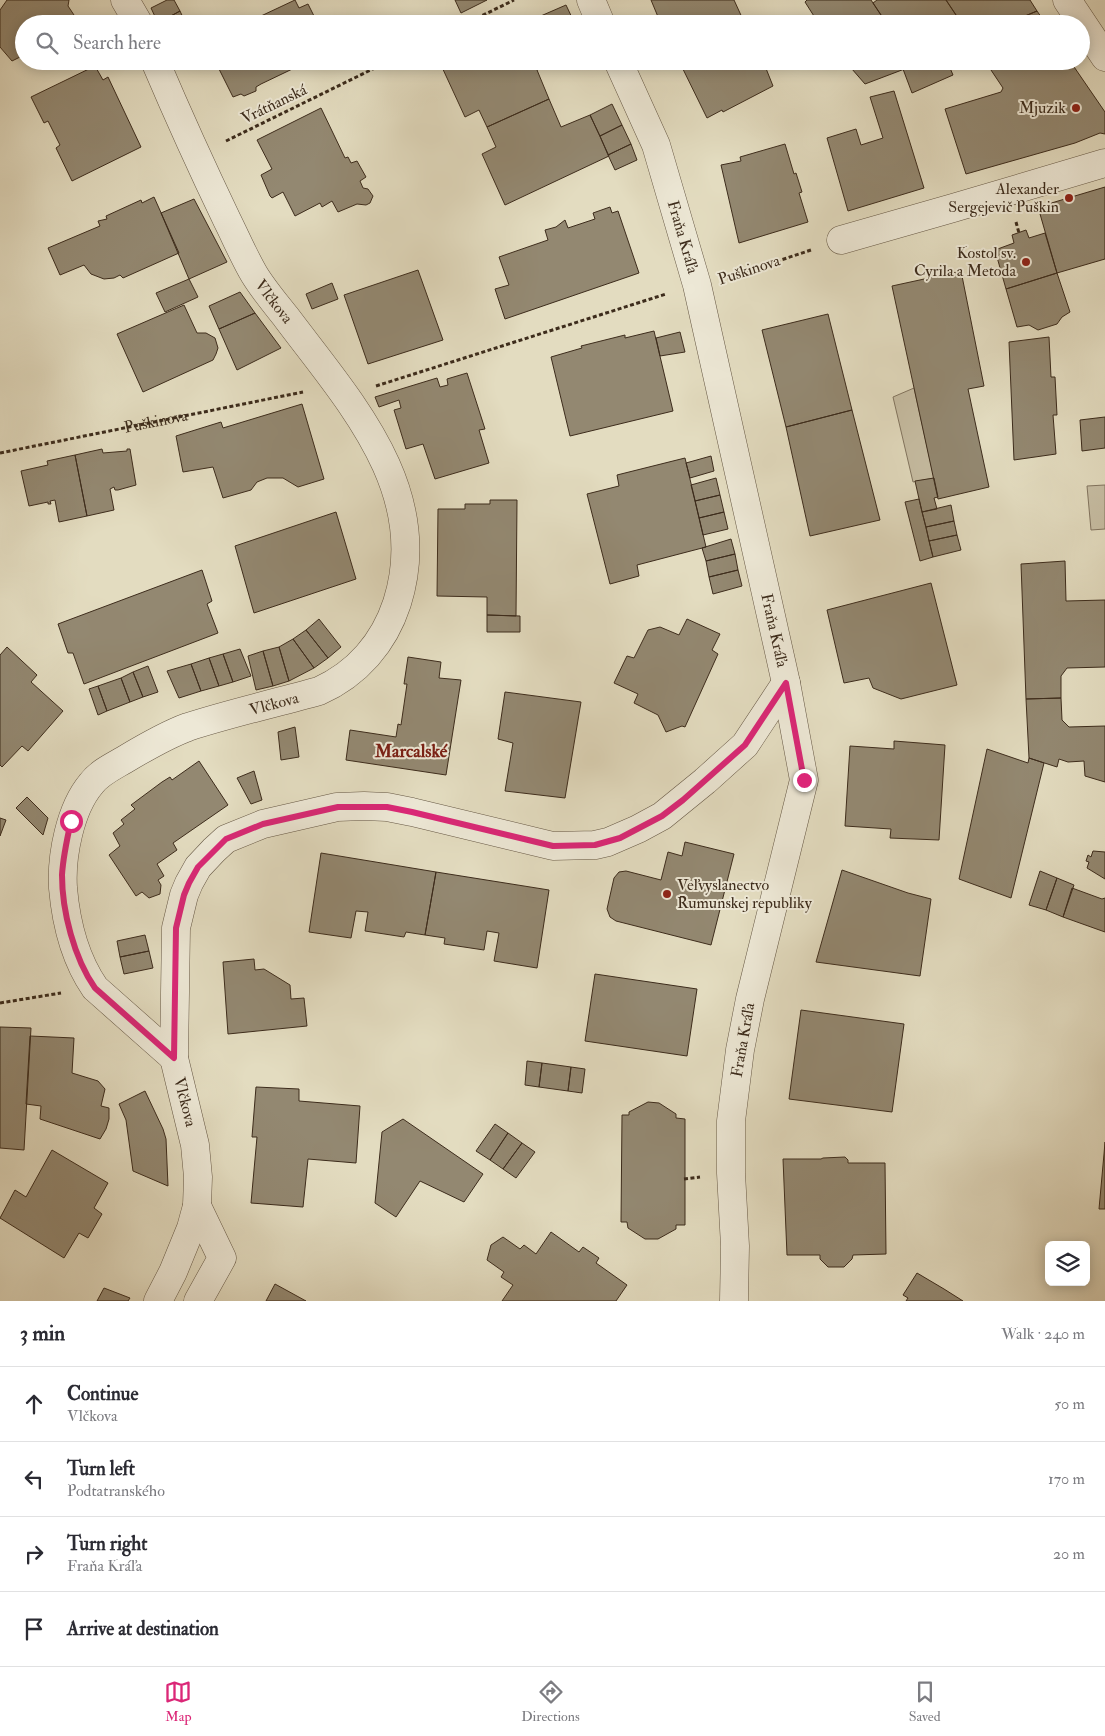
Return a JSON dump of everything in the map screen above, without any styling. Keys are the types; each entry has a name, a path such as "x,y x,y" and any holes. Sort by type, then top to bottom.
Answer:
{"street":[{"path":"124,0 133,15"},
{"path":"591,0 597,15"},
{"path":"1067,0 1077,15"},
{"path":"1090,34 1105,57"},
{"name":"Vlčkova","path":"158,1301 191,1228 197,1206 198,1177 195,1146 174,1058 95,988 86,976 81,963 70,931 62,874 71,821 90,784 102,773 138,751 186,728 319,691 350,674 363,662 389,622 399,596 406,545 400,498 382,453 354,407 254,275 196,156 159,70"},
{"name":"Fraňa Kráľa","path":"622,70 656,145 697,285 786,683 804,780 750,999 739,1058 731,1121 734,1301"},
{"path":"841,240 1105,163"},
{"path":"174,1058 176,928 179,912 184,895 198,867 226,839 263,824 290,817 338,807 364,806 387,807 412,812 553,846 595,845 608,842 638,830 662,816 705,782 745,745 786,683"},
{"path":"197,1206 222,1258 198,1301"}],"path":[{"path":"484,15 514,0"},
{"name":"Vrátňanská","path":"196,156 371,70"},
{"name":"Puškinova","path":"374,387 697,285 722,280 841,240"},
{"name":"Puškinova","path":"0,453 312,390"},
{"path":"0,1003 95,988"}],"shaded area":[{"path":"914,388 934,478 913,482 893,397"},
{"path":"1105,485 1105,529 1091,530 1087,486"}],"building":[{"path":"7,0 69,0 68,6 74,15 15,15 15,60 12,61 0,47 0,10"},
{"path":"167,0 174,0 180,11 173,15 154,15 151,8"},
{"path":"295,0 299,8 308,4 314,15 263,15"},
{"path":"455,0 487,0 461,13"},
{"path":"651,0 734,0 741,15 657,15"},
{"path":"807,0 871,0 881,15 813,15 805,2"},
{"path":"877,0 946,0 956,15 881,15 873,3"},
{"path":"946,0 1030,0 1037,11 1027,15 956,15"},
{"path":"566,5 571,15 543,15"},
{"path":"180,11 182,15 173,15"},
{"path":"1037,11 1040,15 1027,15"},
{"path":"87,70 97,70 103,80 108,77 141,147 72,181 56,148 60,145 48,121 44,123 31,97"},
{"path":"220,70 290,70 256,87 256,91 244,96 241,94 233,97"},
{"path":"443,70 537,70 549,99 487,127 479,110 465,117"},
{"path":"683,70 767,70 773,86 723,112 722,110 707,118"},
{"path":"853,70 902,70 865,84"},
{"path":"903,70 951,70 953,75 912,93"},
{"path":"991,70 1076,70 1105,112 1105,134 1100,133 1075,143 966,174 945,109 1001,92 1003,88"},
{"path":"894,91 924,188 848,211 827,138 856,129 861,145 883,138 870,97"},
{"path":"549,99 561,127 590,115 609,156 505,205 482,154 496,147 487,127"},
{"path":"612,104 622,125 600,136 590,115"},
{"path":"321,108 345,158 348,157 351,163 357,161 366,177 360,181 363,188 368,189 373,196 370,203 366,205 357,204 338,212 332,201 322,207 320,203 295,216 283,192 272,198 270,196 261,175 272,169 257,140"},
{"path":"622,125 631,144 608,155 600,136"},
{"path":"631,144 637,160 615,170 608,155"},
{"path":"785,144 794,174 796,173 802,192 799,193 808,222 739,243 721,165 741,161 740,157"},
{"path":"1105,187 1105,259 1057,273 1038,207"},
{"path":"154,197 179,253 123,278 120,275 104,279 91,274 84,265 60,275 48,248 100,226 98,221 107,219 106,216 141,200 142,203"},
{"path":"194,199 227,262 189,279 161,213"},
{"path":"610,207 612,213 618,211 639,273 505,319 495,289 509,285 499,257 548,240 545,230 556,227 565,220 568,228 595,219 593,213"},
{"name":"Kostol sv. Cyrila a Metoda","path":"1026,230 1029,238 1045,233 1057,273 1006,289 995,250 1014,243 1012,235"},
{"path":"418,270 443,340 368,364 344,295"},
{"path":"961,271 984,386 968,389 989,487 938,499 892,286"},
{"path":"1057,273 1070,312 1062,317 1057,324 1038,330 1029,325 1017,327 1006,289"},
{"path":"189,279 198,297 165,312 156,293"},
{"path":"332,283 338,299 312,309 306,294"},
{"path":"240,292 255,313 219,329 209,306"},
{"path":"184,305 197,333 206,333 215,338 218,348 216,354 213,360 143,392 117,334"},
{"path":"255,313 281,348 237,370 219,329"},
{"path":"828,314 852,410 786,427 762,330"},
{"path":"654,331 673,411 570,436 551,357 582,348 581,346 625,335 625,338"},
{"path":"680,332 685,352 660,356 656,338"},
{"path":"1049,337 1051,377 1055,377 1057,415 1053,415 1056,454 1014,460 1009,342"},
{"path":"467,373 485,429 479,430 489,463 435,479 423,444 406,449 394,410 401,408 399,400 379,407 375,397 437,378 440,387 448,385 447,379"},
{"path":"302,404 324,479 298,487 283,478 267,478 257,482 251,490 223,498 213,467 183,472 176,436 221,422 223,428"},
{"path":"852,410 880,520 810,536 786,427"},
{"path":"1105,417 1105,448 1082,451 1080,420"},
{"path":"102,449 103,453 127,451 127,449 130,449 136,485 118,490 115,490 114,487 110,489 114,510 87,516 75,455"},
{"path":"75,455 87,516 59,522 55,500 50,501 51,504 48,504 48,502 29,506 21,471 48,465 47,461"},
{"path":"711,456 714,471 690,478 686,463"},
{"path":"685,458 706,547 637,565 639,576 610,584 587,494 619,486 617,475"},
{"path":"716,478 720,495 695,501 691,485"},
{"path":"934,478 938,497 934,498 937,509 922,512 915,481"},
{"path":"720,495 724,512 699,518 695,501"},
{"path":"919,499 933,557 920,561 905,502"},
{"path":"490,500 517,500 516,616 487,615 487,597 437,596 438,509 465,509 465,504 490,504"},
{"path":"951,505 954,521 926,527 922,512"},
{"path":"336,512 356,579 254,613 235,546"},
{"path":"724,512 728,529 703,535 699,518"},
{"path":"954,521 957,535 929,541 926,527"},
{"path":"957,535 961,550 933,557 929,541"},
{"path":"731,539 735,554 706,561 702,548"},
{"path":"735,554 738,570 709,577 706,561"},
{"path":"1065,561 1066,601 1105,600 1105,667 1067,668 1061,676 1061,698 1026,699 1021,564"},
{"path":"202,570 212,601 207,604 218,633 84,684 73,653 68,653 58,624"},
{"path":"738,570 742,586 713,594 709,577"},
{"path":"931,583 957,685 901,699 873,688 869,678 844,683 827,610"},
{"path":"487,615 520,616 520,632 487,632"},
{"path":"319,619 341,647 328,658 306,630"},
{"path":"687,619 720,634 712,650 718,654 685,727 682,726 666,732 658,715 634,703 638,694 614,683 627,656 634,658 648,630 660,627 679,635"},
{"path":"306,630 328,658 314,668 293,639"},
{"path":"293,639 314,668 289,681 279,647"},
{"path":"7,647 37,675 31,682 63,711 28,751 22,746 2,767 0,765 0,655"},
{"path":"279,647 289,681 273,686 263,651"},
{"path":"240,649 251,676 233,682 223,654"},
{"path":"263,651 273,686 256,690 248,656"},
{"path":"223,654 233,682 219,686 209,658"},
{"path":"408,657 441,662 439,678 461,680 446,775 346,760 350,730 396,737 398,724 401,725 407,684 404,684"},
{"path":"209,658 219,686 201,691 191,664"},
{"path":"191,664 201,691 179,698 167,671"},
{"path":"148,666 158,692 143,697 133,672"},
{"path":"133,672 143,697 130,702 121,678"},
{"path":"121,678 130,702 107,711 98,686"},
{"path":"98,686 107,711 98,715 89,689"},
{"path":"505,692 581,702 565,798 505,791 513,743 498,739"},
{"path":"1061,698 1062,720 1069,727 1105,726 1105,782 1085,776 1084,761 1068,762 1059,759 1057,767 1029,758 1026,699"},
{"path":"295,727 299,757 281,760 278,732"},
{"path":"894,741 945,745 939,840 890,838 891,829 845,826 850,746 894,749"},
{"path":"987,749 1028,763 1029,758 1044,763 1011,898 959,879"},
{"path":"199,761 228,805 173,843 177,850 157,864 164,876 158,880 161,885 160,894 149,898 142,892 136,896 109,855 120,846 113,833 124,824 121,820 135,809 131,805 162,782 170,777 172,780"},
{"path":"254,771 262,800 251,804 237,778"},
{"path":"27,797 48,818 43,835 16,808"},
{"path":"0,818 6,820 0,836"},
{"name":"Veľvyslanectvo Rumunskej republiky","path":"685,842 734,854 711,945 616,921 610,917 607,909 614,878 619,872 626,871 661,880 668,852 682,856"},
{"path":"1093,851 1105,852 1105,879 1087,868 1089,862 1086,861 1088,855 1091,857"},
{"path":"321,853 436,872 425,935 406,932 404,937 365,931 368,912 356,911 351,938 309,932"},
{"path":"842,870 931,899 920,976 816,962"},
{"path":"1040,871 1057,878 1046,910 1029,905"},
{"path":"436,872 549,890 537,968 494,961 499,933 487,931 484,950 444,944 445,938 425,935"},
{"path":"1057,878 1074,885 1063,917 1046,910"},
{"path":"1072,888 1102,899 1105,898 1105,932 1063,917"},
{"path":"145,935 149,951 120,957 117,941"},
{"path":"149,951 153,968 124,974 120,957"},
{"path":"254,959 255,970 264,969 290,985 291,999 304,998 307,1026 228,1034 223,962"},
{"path":"595,974 697,989 687,1056 585,1041"},
{"path":"801,1010 904,1024 892,1112 789,1099"},
{"path":"0,1027 31,1028 24,1150 0,1148"},
{"path":"30,1036 74,1038 72,1073 98,1081 105,1089 101,1106 109,1108 109,1119 100,1139 40,1119 41,1106 26,1104"},
{"path":"527,1061 542,1063 539,1087 525,1085"},
{"path":"542,1063 571,1067 568,1091 539,1087"},
{"path":"571,1067 585,1069 582,1093 568,1091"},
{"path":"256,1087 299,1089 299,1101 360,1106 356,1163 308,1159 303,1207 251,1203 257,1137 252,1137"},
{"path":"145,1091 166,1139 168,1186 133,1171 126,1120 119,1104"},
{"path":"648,1102 659,1103 676,1114 676,1118 685,1119 685,1225 676,1225 676,1229 658,1239 645,1239 628,1228 627,1222 621,1222 622,1115 629,1115 629,1112"},
{"path":"403,1119 483,1174 464,1202 420,1181 396,1217 375,1203 382,1132"},
{"path":"495,1124 508,1133 490,1160 476,1151"},
{"path":"508,1133 522,1143 503,1169 490,1160"},
{"path":"1105,1142 1105,1209 1099,1209 1104,1154"},
{"path":"522,1143 535,1152 516,1178 503,1169"},
{"path":"52,1150 108,1183 94,1208 102,1214 88,1238 79,1233 64,1258 0,1218 15,1190 26,1197"},
{"path":"845,1157 848,1163 885,1163 886,1254 853,1255 852,1259 844,1267 828,1267 820,1259 820,1255 787,1255 783,1159"},
{"path":"551,1232 579,1252 583,1247 599,1258 596,1263 627,1285 616,1301 502,1301 513,1285 501,1277 504,1272 487,1260 491,1245 503,1237 520,1249 524,1245 536,1254"},
{"path":"917,1273 963,1301 906,1301 908,1298 903,1295"},
{"path":"275,1284 306,1301 266,1301"},
{"path":"104,1288 130,1298 128,1301 97,1301"}],"place":[{"name":"Mjuzik","path":"1076,108"},
{"name":"Alexander Sergejevič Puškin","path":"1069,198"},
{"name":"Kostol sv. Cyrila a Metoda","path":"1026,262"},
{"name":"Veľvyslanectvo Rumunskej republiky","path":"667,894"}],"district":[{"name":"Marcalské","path":"411,751"}],"route":[{"path":"71,821 62,874 64,898 70,931 86,976 95,988 174,1058 176,928 179,912 189,883 198,867 226,839 237,834 263,824 290,817 338,807 364,806 387,807 412,812 553,846 595,845 608,842 638,830 662,816 705,782 745,745 786,683 804,780"}]}
